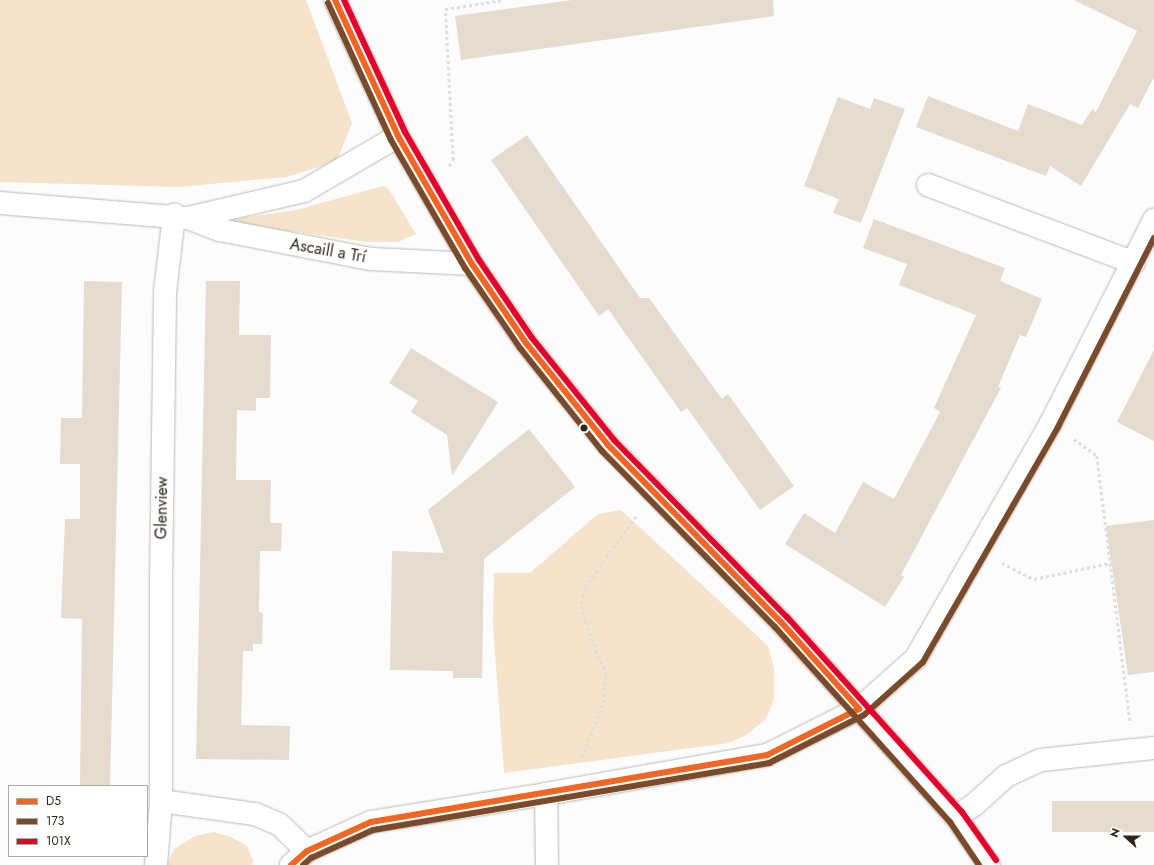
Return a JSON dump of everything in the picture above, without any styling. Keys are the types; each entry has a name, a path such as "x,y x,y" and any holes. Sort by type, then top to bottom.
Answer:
{"street":[{"path":"335,0 398,136 472,264 526,343 608,445 781,622 956,817 989,865"},
{"name":"Ascaill a Trí","path":"0,203 181,216 304,191 398,136"},
{"path":"928,186 1134,263"},
{"name":"Ascaill a Trí","path":"181,216 220,230 371,259 472,264"},
{"name":"Glenview","path":"156,865 161,801 161,582 165,292 181,216"},
{"path":"161,801 255,814 279,824 299,858 372,822 546,794 766,755 859,709 916,658 1051,423 1134,263 1154,220"},
{"path":"956,817 974,805 1006,776 1041,760 1144,749"},
{"path":"546,794 547,865"}],"path":[{"path":"430,192 453,160 444,9 503,0"},
{"path":"1051,423 1097,456 1110,563 1144,749"},
{"path":"569,790 603,702 606,675 585,621 582,603 585,587 624,535 652,490"},
{"path":"977,550 1034,580 1110,563"}],"shaded area":[{"path":"0,0 306,0 352,123 337,161 287,177 179,187 0,182"},
{"path":"383,186 388,188 416,234 398,242 367,242 220,221 296,210"},
{"path":"621,510 768,646 774,668 774,700 765,720 746,735 729,743 504,773 493,626 494,573 530,573 598,514"},
{"path":"214,832 231,837 247,846 253,861 252,865 167,865 174,849 195,836"}],"building":[{"path":"572,0 773,0 774,16 461,60 455,16"},
{"path":"1074,0 1154,0 1154,77 1138,108 1130,104 1081,186 1050,166 1046,176 916,127 928,96 1018,131 1028,104 1082,125 1092,109 1096,112 1137,31"},
{"path":"838,97 870,109 874,98 905,109 861,223 833,213 839,199 804,186"},
{"path":"527,135 640,298 649,298 722,399 728,394 794,486 760,510 687,408 681,412 608,309 599,316 491,160"},
{"path":"874,219 1005,268 1000,281 1042,299 1026,337 1020,335 998,387 1001,388 901,575 904,577 885,607 785,544 804,513 835,533 863,482 894,499 940,412 934,408 976,315 899,285 907,264 863,248"},
{"path":"84,281 122,282 110,785 80,785 82,619 61,618 65,519 80,519 80,464 60,464 61,418 82,418"},
{"path":"206,281 240,281 239,335 271,335 270,398 256,398 256,411 237,410 236,480 271,480 270,523 282,523 281,551 260,551 259,612 263,613 262,644 253,644 253,651 243,651 241,725 290,726 289,760 196,759"},
{"path":"411,348 498,402 452,476 447,435 411,412 418,401 389,383"},
{"path":"1154,350 1154,441 1117,422"},
{"path":"529,429 575,487 484,559 482,678 453,678 453,671 390,670 392,551 444,553 428,510"},
{"path":"1154,520 1154,672 1128,675 1106,526"},
{"path":"1052,801 1154,801 1154,832 1052,832"}],"transit line":[{"name":"D5","path":"335,0 398,136 472,264 526,343 608,445 781,622 859,709"},
{"name":"101X","path":"344,0 405,132 479,260 532,338 614,440 787,617 962,812 996,860"},
{"name":"173","path":"328,3 391,140 465,268 520,348 602,451 775,627 950,822 979,865"},
{"name":"173","path":"303,865 311,858 373,830 769,763 864,715 923,662 1058,427 1154,238"},
{"name":"D5","path":"291,865 307,851 371,822 767,755 859,709"}]}
